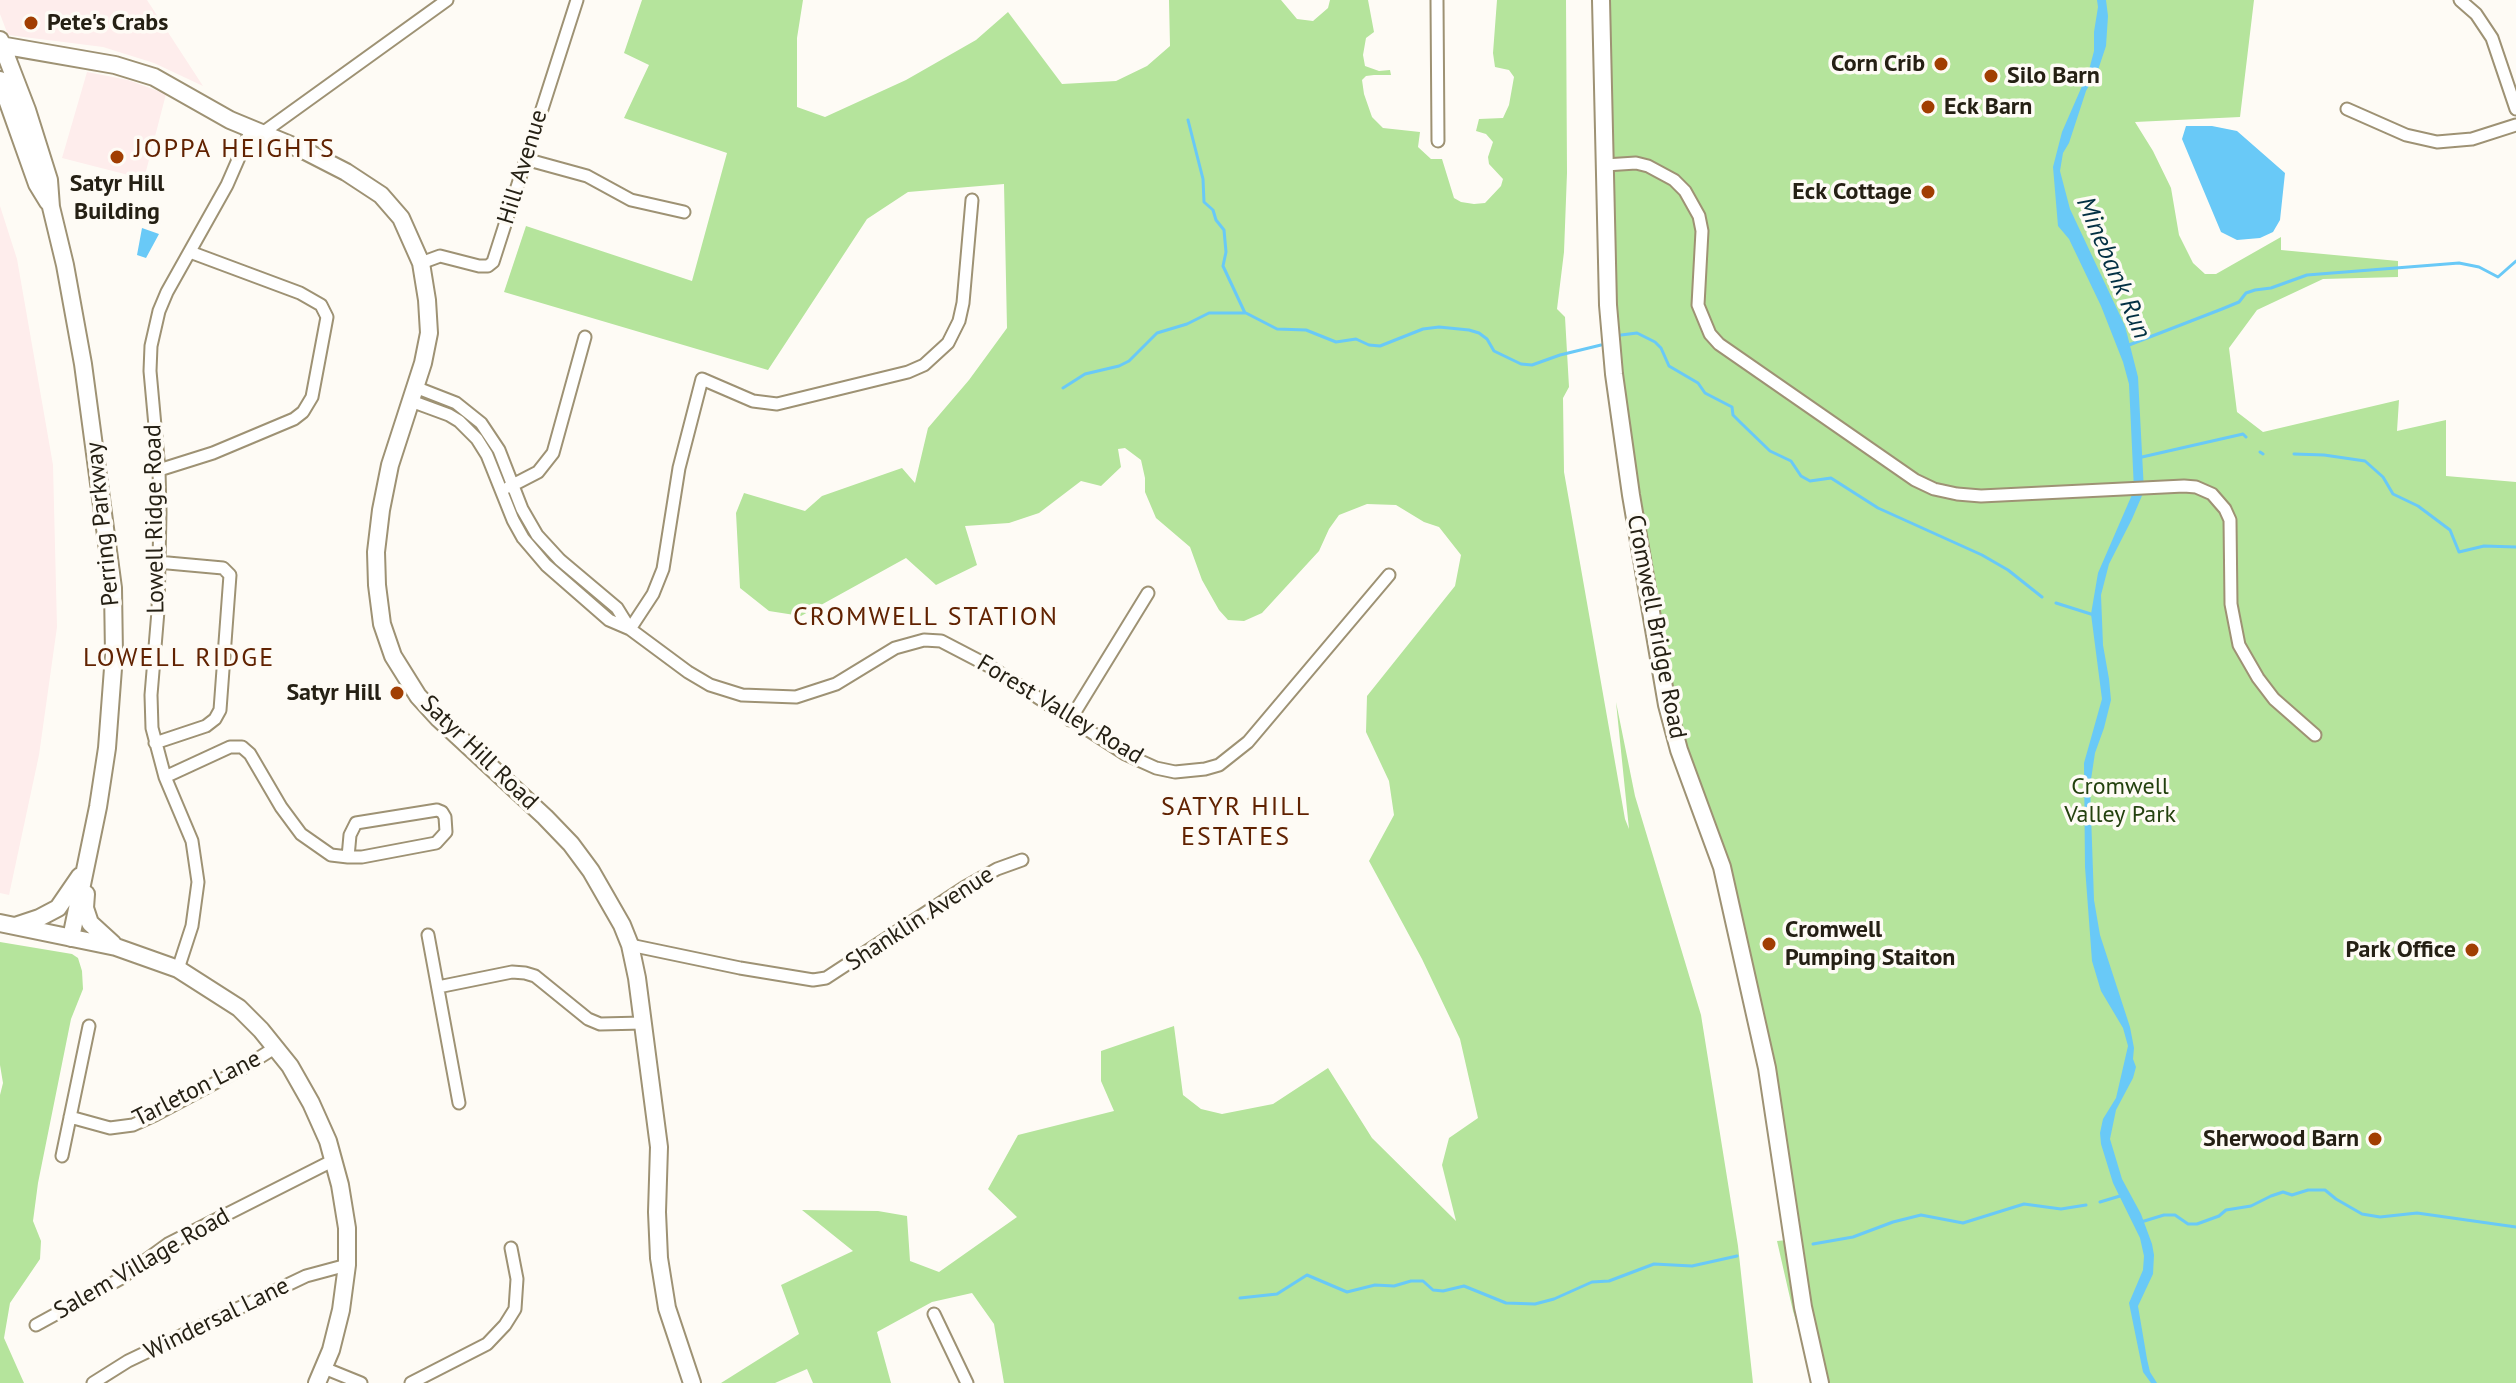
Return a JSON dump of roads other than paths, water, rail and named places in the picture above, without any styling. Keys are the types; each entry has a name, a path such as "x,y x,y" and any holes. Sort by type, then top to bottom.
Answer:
{"street":[{"path":"256,132 447,0"},
{"name":"Hill Avenue","path":"421,263 440,256 479,266 488,266 493,262 577,0"},
{"path":"1437,0 1438,141"},
{"name":"Cromwell Bridge Road","path":"1601,0 1606,280 1614,374 1631,495 1667,705 1679,750 1722,867 1767,1068 1803,1307 1820,1383"},
{"path":"2460,0 2476,14 2492,38 2516,109"},
{"name":"Satyr Hill Road","path":"1,44 140,72 256,132 324,160 381,195 401,218 421,263 429,333 390,465 377,533 377,585 386,641 404,677 429,709 571,844 604,891 630,945 659,1147 659,1258 667,1308 692,1383"},
{"name":"Perring Parkway","path":"1,44 42,151 49,180 51,207 81,350 113,588 111,709 100,793 71,938"},
{"name":"Perring Parkway","path":"0,80 37,184 51,207"},
{"path":"2347,109 2406,135 2437,142 2472,139 2516,125"},
{"name":"Lowell Ridge Road","path":"178,969 192,926 198,882 192,841 165,777 152,728 151,695 158,611 159,470 150,371 151,346 159,311 256,132"},
{"path":"525,159 587,176 631,200 684,212"},
{"path":"1605,165 1636,163 1648,166 1674,180 1685,191 1699,216 1702,231 1698,305 1710,334 1719,344 1898,471 1934,489 1981,496 2196,487 2212,494 2225,509 2232,534 2231,604 2239,645 2274,699 2315,735"},
{"path":"630,629 653,594 663,569 679,468 702,379 753,401 777,404 908,372 924,365 948,343 959,321 972,200"},
{"path":"159,470 203,457 294,419 303,412 312,397 327,317 321,305 300,293 190,252"},
{"path":"501,490 538,472 553,453 585,337"},
{"name":"Forest Valley Road","path":"413,394 456,403 481,423 499,450 529,523 547,547 617,608 630,629"},
{"name":"Forest Valley Road","path":"413,394 467,428 487,455 513,520 535,553 609,620 630,629 710,685 742,695 796,697 836,684 895,648 924,640 941,641 989,666 1125,754 1156,768 1175,772 1205,769 1219,765 1248,742 1389,575"},
{"path":"155,743 206,726 220,710 230,575 223,568 157,562"},
{"path":"1070,720 1148,593"},
{"path":"165,777 230,747 242,747 250,754 301,834 331,855 348,857 362,857 436,843 446,832 445,817 437,810 422,811 356,823 350,835 348,857"},
{"name":"Shanklin Avenue","path":"630,945 740,968 813,980 826,978 965,887 997,869 1022,860"},
{"path":"8,924 39,918 58,908 76,885 86,864"},
{"path":"86,864 87,917 96,930 116,947"},
{"path":"8,924 116,947 178,969 239,1008 276,1047 311,1103 334,1160 345,1208 347,1265 341,1310 321,1376 361,1383"},
{"path":"428,935 459,1103"},
{"path":"438,987 512,972 525,973 535,976 588,1019 600,1024 643,1023"},
{"path":"62,1156 89,1026"},
{"name":"Tarleton Lane","path":"70,1117 110,1128 133,1125 243,1068 276,1047"},
{"name":"Salem Village Road","path":"36,1325 120,1279 168,1244 334,1160"},
{"path":"411,1383 497,1336 515,1309 517,1279 511,1248"},
{"name":"Windersal Lane","path":"93,1383 128,1361 306,1276 347,1265"},
{"path":"934,1314 967,1383"}],"water":[{"name":"Minebank Run","path":"2097,0 2106,0 2106,46 2063,153 2060,171 2070,209 2125,326 2138,377 2144,491 2109,564 2101,595 2103,645 2111,700 2095,753 2090,786 2094,900 2100,935 2130,1027 2136,1067 2116,1110 2110,1139 2122,1179 2141,1214 2152,1244 2153,1274 2138,1306 2150,1372 2157,1383 2151,1383 2143,1372 2129,1303 2143,1270 2140,1238 2113,1183 2101,1144 2103,1119 2116,1098 2128,1046 2123,1028 2101,991 2092,961 2085,867 2084,763 2102,699 2091,614 2098,573 2134,490 2129,384 2101,306 2069,239 2058,226 2053,167 2062,132 2089,70 2094,51"},
{"path":"2186,126 2212,126 2237,131 2285,173 2280,220 2273,232 2260,238 2237,240 2221,232 2182,139"},
{"path":"142,228 159,234 146,258 137,255"}],"waterway":[{"path":"1188,120 1203,179 1204,202 1213,210 1224,230 1226,252 1223,266 1245,313"},
{"path":"2129,345 2239,302 2246,293 2307,275 2459,263 2479,267 2498,277 2516,261"},
{"path":"1063,388 1085,374 1129,361 1157,333 1209,313 1246,313 1277,329 1306,330 1336,342 1356,339 1380,346 1423,329 1469,330 1487,339 1494,351 1521,364 1532,365 1601,345"},
{"path":"1621,335 1637,333 1655,342 1669,366 1698,383 1705,393 1732,407 1733,415 1770,451 1791,461 1801,476 1810,481 1831,478 1878,508 1982,555 2008,570 2042,597"},
{"path":"2142,457 2243,434 2246,437"},
{"path":"2294,454 2365,461 2383,477 2393,494 2418,506 2450,530 2459,552 2484,546 2516,547"},
{"path":"2056,603 2094,615"},
{"path":"2141,1222 2175,1215 2188,1224 2197,1224 2226,1210 2251,1206 2283,1192 2292,1195 2308,1190 2325,1190 2362,1214 2380,1217 2417,1213 2516,1227"},
{"path":"2100,1202 2120,1196"},
{"path":"1813,1244 1853,1237 1921,1215 1963,1223 2024,1204 2061,1209 2086,1205"},
{"path":"1240,1298 1277,1294 1307,1275 1347,1292 1375,1285 1394,1286 1423,1281 1433,1290 1464,1286 1506,1303 1535,1304 1592,1282 1609,1281 1654,1264 1692,1266 1737,1256"}],"place":[{"name":"Pete's Crabs","path":"31,23"},
{"name":"Corn Crib","path":"1941,64"},
{"name":"Silo Barn","path":"1991,76"},
{"name":"Eck Barn","path":"1928,107"},
{"name":"Satyr Hill Building","path":"117,157"},
{"name":"Eck Cottage","path":"1928,192"},
{"name":"Satyr Hill","path":"397,693"},
{"name":"Cromwell Pumping Staiton","path":"1769,944"},
{"name":"Park Office","path":"2472,950"},
{"name":"Sherwood Barn","path":"2375,1139"}],"district":[{"name":"JOPPA HEIGHTS","path":"235,150"},
{"name":"CROMWELL STATION","path":"926,618"},
{"name":"LOWELL RIDGE","path":"179,659"},
{"name":"SATYR HILL ESTATES","path":"1236,823"}],"park label":[{"name":"Cromwell Valley Park","path":"2120,801"}]}
